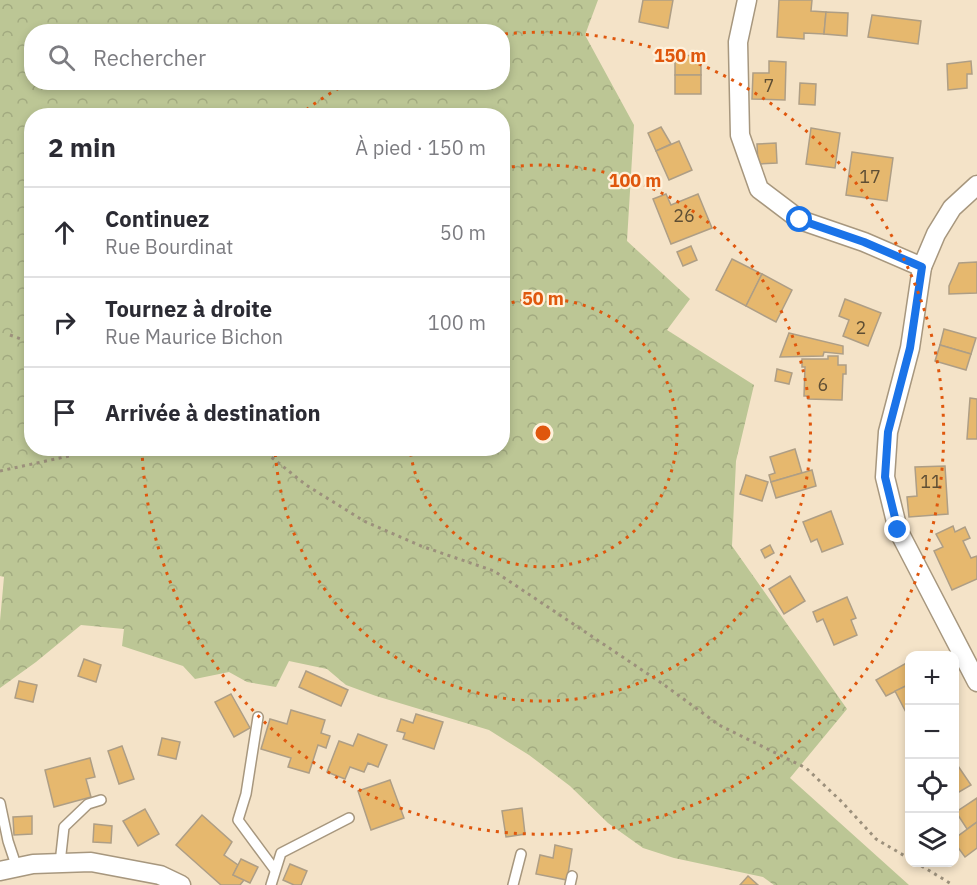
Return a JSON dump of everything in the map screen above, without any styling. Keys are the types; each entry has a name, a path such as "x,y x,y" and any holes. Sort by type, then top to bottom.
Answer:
{"street":[{"path":"747,0 738,42 740,135 759,189 800,220 864,242 922,267"},
{"path":"977,185 952,207 936,234 922,267 910,348 888,432 885,477 898,530 977,682"},
{"path":"8,869 33,864 91,862 160,875 181,885"}],"lane":[{"path":"258,717 246,794 238,820 275,870"},
{"path":"60,863 64,827 88,804 101,800"},
{"path":"0,803 8,841 8,869"},
{"path":"271,885 280,853 349,818"},
{"path":"513,885 521,854"}],"path":[{"path":"10,335 24,340"},
{"path":"0,471 69,456"},
{"path":"270,456 306,484 364,521 421,546 494,571 663,684 719,725 806,768 876,839 905,857"},
{"path":"923,867 953,885"}],"green space":[{"path":"0,0 598,0 585,35 634,125 627,241 690,299 667,330 754,385 736,461 732,546 847,709 790,778 909,885 774,885 763,877 674,858 643,848 608,823 570,786 529,755 489,730 346,685 327,669 289,661 276,687 247,682 229,672 195,679 183,666 122,646 124,629 81,625 0,688 0,621 4,577 0,576"}],"building":[{"path":"643,0 673,0 668,28 639,22"},
{"path":"779,0 812,0 811,11 826,12 824,34 804,33 804,39 777,37"},
{"path":"826,12 848,13 847,36 824,34"},
{"path":"872,15 921,21 918,44 868,37"},
{"path":"701,55 701,75 675,75 675,56"},
{"path":"769,61 786,62 785,100 752,99 753,73 769,73"},
{"path":"971,61 972,74 967,74 967,88 948,90 947,64"},
{"path":"675,75 701,75 701,94 675,94"},
{"path":"800,83 816,84 815,105 799,104"},
{"path":"661,127 671,144 656,151 648,133"},
{"path":"811,128 840,133 835,168 806,164"},
{"path":"679,141 692,170 669,180 656,151"},
{"path":"776,143 777,163 758,164 757,144"},
{"path":"852,152 893,158 887,201 846,195"},
{"path":"666,194 671,205 698,194 712,228 671,244 653,199"},
{"path":"691,246 697,260 683,266 677,252"},
{"path":"732,259 762,274 746,306 716,290"},
{"path":"977,262 977,293 949,294 949,286 959,263"},
{"path":"762,274 792,290 776,322 746,306"},
{"path":"845,299 881,313 868,346 843,336 849,320 839,316"},
{"path":"944,329 976,338 971,354 940,345"},
{"path":"789,333 843,346 843,354 824,352 823,356 780,357"},
{"path":"940,345 971,354 966,370 935,361"},
{"path":"828,356 838,356 838,365 846,365 846,374 843,374 842,400 808,399 808,396 804,396 805,367 802,367 802,359 828,359"},
{"path":"777,369 792,373 789,384 775,381"},
{"path":"970,398 977,399 977,439 967,439"},
{"path":"795,449 802,473 771,482 769,475 775,473 770,457"},
{"path":"945,466 948,514 909,517 907,497 917,496 915,467"},
{"path":"812,470 816,486 776,498 771,482"},
{"path":"746,475 768,482 762,501 740,494"},
{"path":"831,511 843,544 822,552 817,539 811,542 803,522"},
{"path":"953,526 955,532 965,527 970,538 963,541 971,558 977,556 977,579 952,590 934,551 943,547 936,534"},
{"path":"770,545 774,553 765,558 761,550"},
{"path":"790,576 805,601 784,614 769,589"},
{"path":"847,597 856,618 851,620 857,635 834,645 823,619 817,622 813,612"},
{"path":"84,659 101,665 96,682 78,676"},
{"path":"905,664 905,686 886,696 876,680"},
{"path":"306,671 348,690 341,706 299,687"},
{"path":"19,681 37,685 33,702 15,698"},
{"path":"905,686 905,710 895,691"},
{"path":"231,694 250,728 234,737 215,702"},
{"path":"291,710 325,720 321,733 330,736 326,748 318,745 309,773 288,767 291,758 261,749 270,719 287,724"},
{"path":"416,714 443,722 434,749 403,739 405,733 397,731 401,719 413,723"},
{"path":"358,734 387,745 378,767 368,763 364,772 350,767 345,779 327,772 339,741 353,746"},
{"path":"162,738 180,742 176,759 158,755"},
{"path":"122,746 134,779 119,784 108,751"},
{"path":"90,758 95,777 86,779 91,797 54,807 45,770"},
{"path":"959,767 971,785 959,792"},
{"path":"390,780 404,818 371,830 358,791"},
{"path":"977,798 977,822 967,829 959,817 959,810"},
{"path":"522,808 525,834 506,837 502,811"},
{"path":"145,809 159,834 138,846 123,821"},
{"path":"202,815 232,842 224,855 238,865 233,875 244,880 240,885 221,885 176,845"},
{"path":"32,816 32,834 14,835 13,817"},
{"path":"977,822 977,848 965,857 959,849 959,835"},
{"path":"94,824 112,826 111,843 93,842"},
{"path":"555,845 572,849 567,880 536,874 540,855 553,858"},
{"path":"241,859 258,867 250,883 233,875"},
{"path":"290,864 307,871 301,885 294,885 283,880"},
{"path":"748,876 758,885 740,885"}],"route":[{"path":"800,220 864,242 922,267 910,348 888,432 885,477 898,530"}]}
